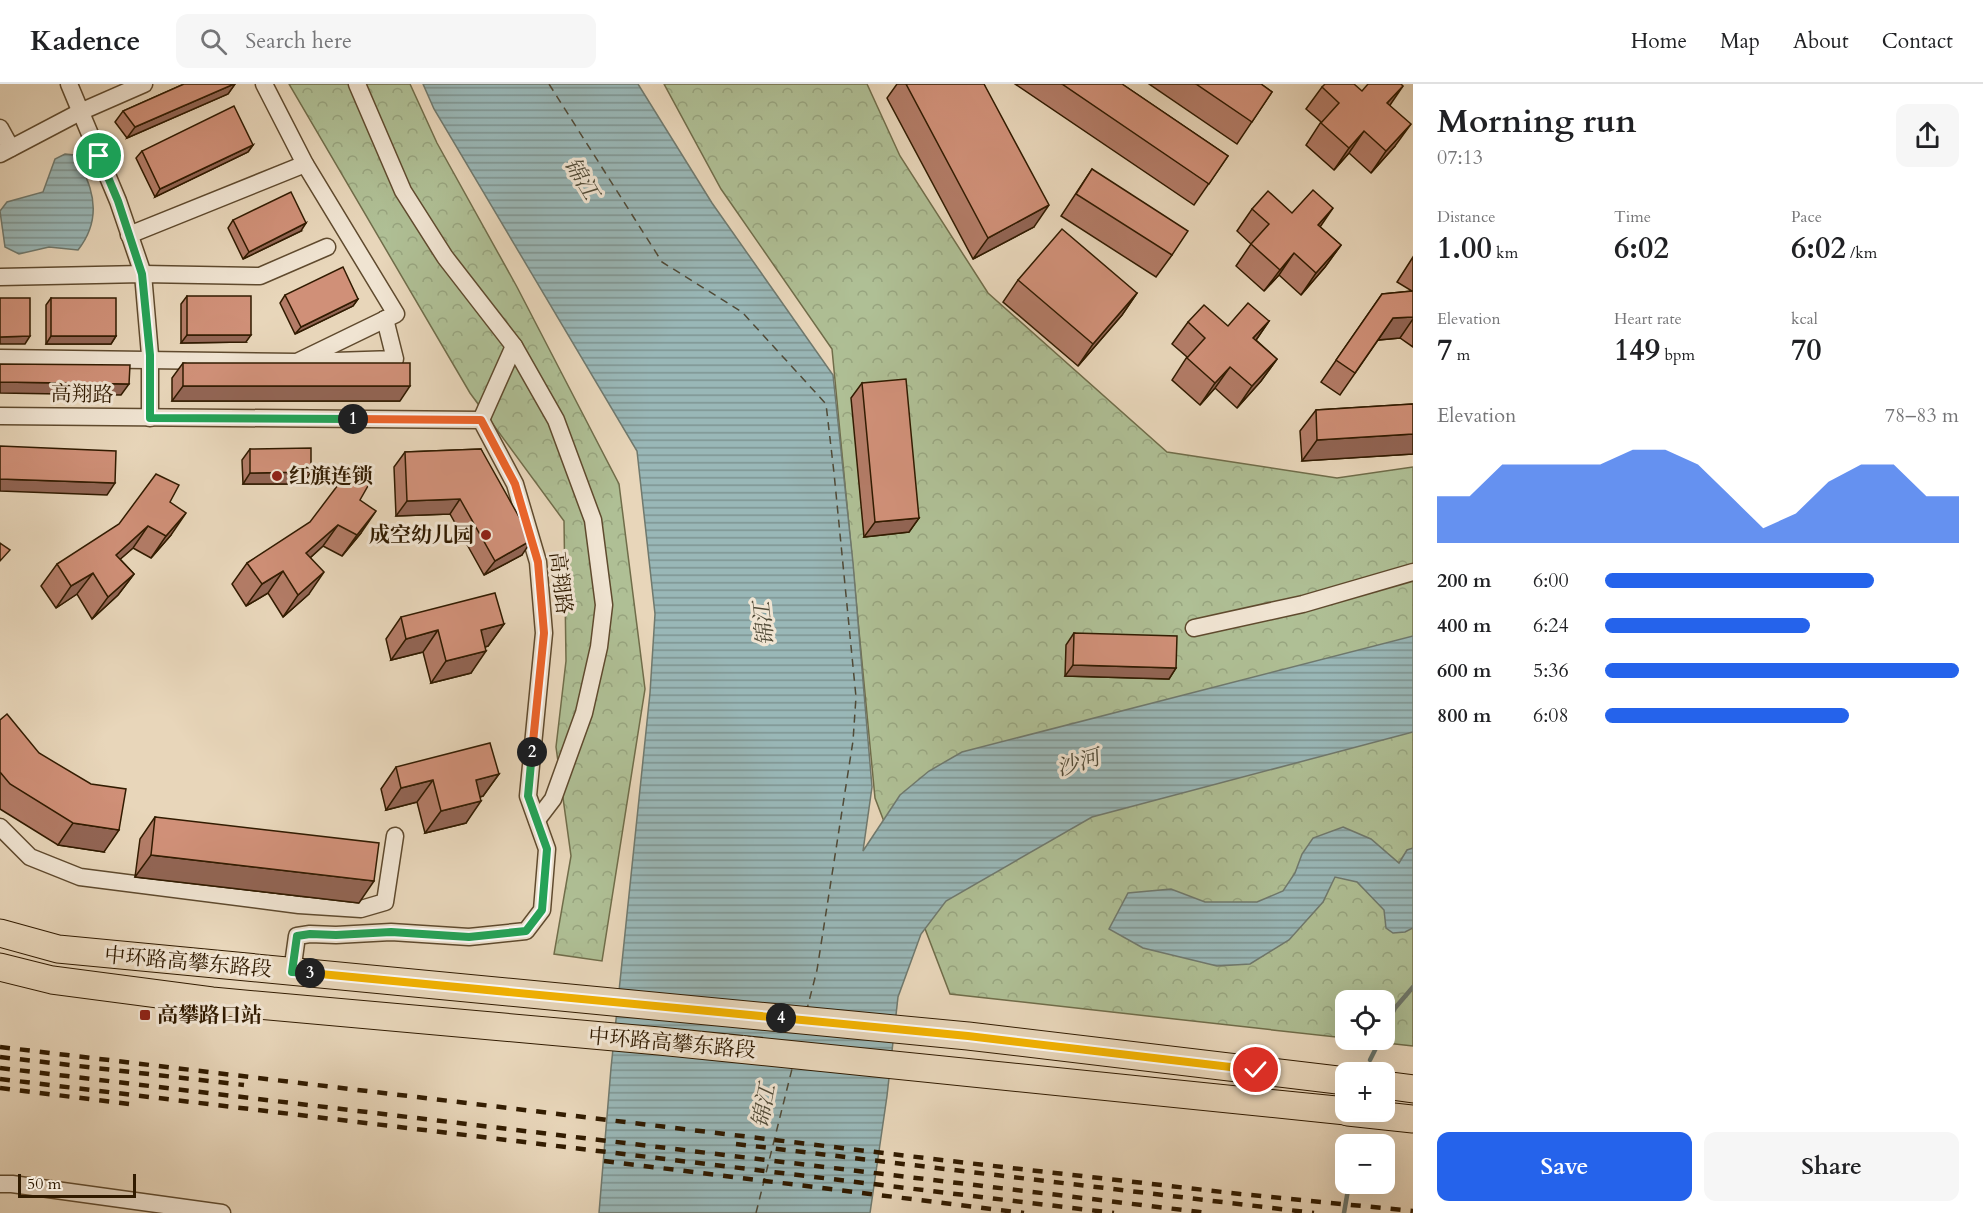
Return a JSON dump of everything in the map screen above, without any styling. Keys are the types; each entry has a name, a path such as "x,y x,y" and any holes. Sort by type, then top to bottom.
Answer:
{"main road":[{"name":"中环路高攀东路段","path":"0,933 57,950 968,1036 1335,1080"},
{"name":"中环路高攀东路段","path":"0,967 52,980 212,1001 554,1032 1335,1110"},
{"path":"1395,1087 1413,1089"},
{"name":"中环路高攀东路段","path":"1395,1117 1413,1119"}],"street":[{"path":"69,84 118,201 142,274 150,359 150,418"},
{"path":"0,128 6,151 80,112 144,84"},
{"path":"264,84 305,164 396,314 297,362"},
{"path":"357,84 403,191 445,257 514,346 556,420 593,520 604,604 599,647 584,712 553,799 537,820"},
{"path":"129,235 305,164"},
{"path":"0,277 142,274 260,276 327,247"},
{"path":"0,358 297,362 395,359 385,319"},
{"path":"481,420 514,346"},
{"name":"高翔路","path":"0,416 481,420 515,484 538,562 544,633 528,796 547,849 542,910 526,931 469,937 391,932 297,936 292,972"},
{"path":"1194,628 1304,604 1413,572"},
{"path":"0,827 30,857 80,877 298,905 361,909 385,902 395,836"},
{"path":"0,1184 222,1213"}],"green space":[{"path":"289,84 410,84 437,143 517,287 619,484 645,689 602,961 554,954 571,856 556,747 566,661 564,521 470,393"},
{"path":"664,84 867,84 900,156 988,293 1167,452 1337,478 1413,467 1413,1046 1395,1044 1395,990 1335,990 1335,1037 950,994 875,798 832,349 721,189"}],"water":[{"path":"423,84 638,84 712,203 833,375 853,563 872,787 863,851 900,795 929,771 962,752 1413,636 1413,732 1092,817 946,901 921,934 898,997 887,1096 870,1213 599,1213 611,1068 650,693 655,614 637,451 434,109"},
{"path":"65,154 75,155 83,162 92,196 92,220 83,243 78,250 49,247 19,254 5,247 0,211 7,202 43,192 55,159"},
{"path":"1343,827 1371,839 1399,863 1407,850 1413,848 1413,928 1405,932 1393,933 1386,928 1384,910 1357,882 1335,877 1323,902 1289,940 1250,964 1217,966 1143,948 1109,929 1128,893 1171,889 1205,902 1257,902 1283,891 1313,838"}],"building":[{"path":"184,84 234,84 135,127 123,111"},
{"path":"906,84 984,84 1049,205 988,238"},
{"path":"1062,84 1122,84 1228,156 1209,184"},
{"path":"1196,84 1261,84 1272,92 1252,122"},
{"path":"1325,84 1354,84 1362,91 1368,84 1401,84 1403,86 1387,103 1411,124 1386,151 1364,131 1349,148 1321,123 1339,103 1322,87"},
{"path":"234,106 253,145 160,189 142,151"},
{"path":"1092,169 1188,231 1172,255 1076,194"},
{"path":"1313,190 1333,208 1318,225 1341,245 1316,273 1294,253 1280,270 1251,244 1269,224 1252,209 1268,191 1292,213"},
{"path":"291,192 306,223 249,252 233,220"},
{"path":"1062,229 1137,293 1093,344 1018,280"},
{"path":"343,267 358,299 301,327 285,295"},
{"path":"1413,291 1413,317 1393,318 1355,373 1336,360 1382,294"},
{"path":"187,296 251,296 251,335 187,335"},
{"path":"0,298 30,298 30,336 0,337"},
{"path":"51,298 116,298 116,336 51,336"},
{"path":"1248,303 1269,321 1253,338 1277,359 1252,386 1230,367 1215,383 1187,358 1205,338 1188,322 1204,305 1228,326"},
{"path":"183,363 410,363 410,386 183,386"},
{"path":"0,364 130,365 129,384 0,382"},
{"path":"906,379 919,518 875,522 862,383"},
{"path":"1413,404 1413,434 1317,440 1316,410"},
{"path":"0,446 116,451 115,483 0,479"},
{"path":"311,448 311,472 250,473 250,449"},
{"name":"成空幼儿园","path":"481,449 532,540 495,561 460,499 407,501 405,452"},
{"path":"347,473 369,484 360,500 376,511 357,535 338,525 306,553 324,572 298,595 283,571 262,584 247,563 310,522"},
{"path":"156,474 179,485 170,502 186,513 166,536 148,526 116,555 134,574 108,597 93,573 71,586 57,564 119,524"},
{"path":"0,543 10,550 0,561"},
{"path":"495,593 504,624 481,630 486,651 446,661 438,630 406,639 401,617"},
{"path":"1074,633 1177,636 1176,668 1073,665"},
{"path":"7,714 39,753 91,784 126,789 119,830 73,823 10,784 0,772 0,720"},
{"path":"490,743 499,774 476,780 481,801 441,811 433,780 401,788 396,767"},
{"path":"155,817 379,843 374,881 151,855"}],"waterway":[{"path":"1395,1008 1413,987"},
{"path":"1370,1060 1375,1050"},
{"path":"1344,1213 1347,1194"}],"ferry route":[{"path":"549,84 662,262 742,312 826,404 856,697 853,741 817,970 807,1009"},
{"path":"756,1213 792,1069"}],"railway":[{"path":"0,1047 950,1161 1413,1211"},
{"path":"0,1057 244,1085"},
{"path":"0,1068 1208,1213"},
{"path":"0,1079 1114,1213"},
{"path":"0,1088 137,1105"},
{"path":"736,1144 1314,1213"},
{"path":"604,1161 1024,1213"}],"place":[{"name":"红旗连锁","path":"277,476"},
{"name":"成空幼儿园","path":"486,535"},
{"name":"高攀路口站","path":"145,1015"}],"route":[{"path":"99,156 118,201 142,274 150,355 150,418 481,420 515,484 538,562 544,633 528,796 547,849 542,910 526,931 469,937 391,932 297,936 292,972 968,1036 1256,1070"}],"water label":[{"name":"锦江","path":"582,178"},
{"name":"锦江","path":"763,624"},
{"name":"沙河","path":"1078,762"},
{"name":"锦江","path":"763,1106"}]}
